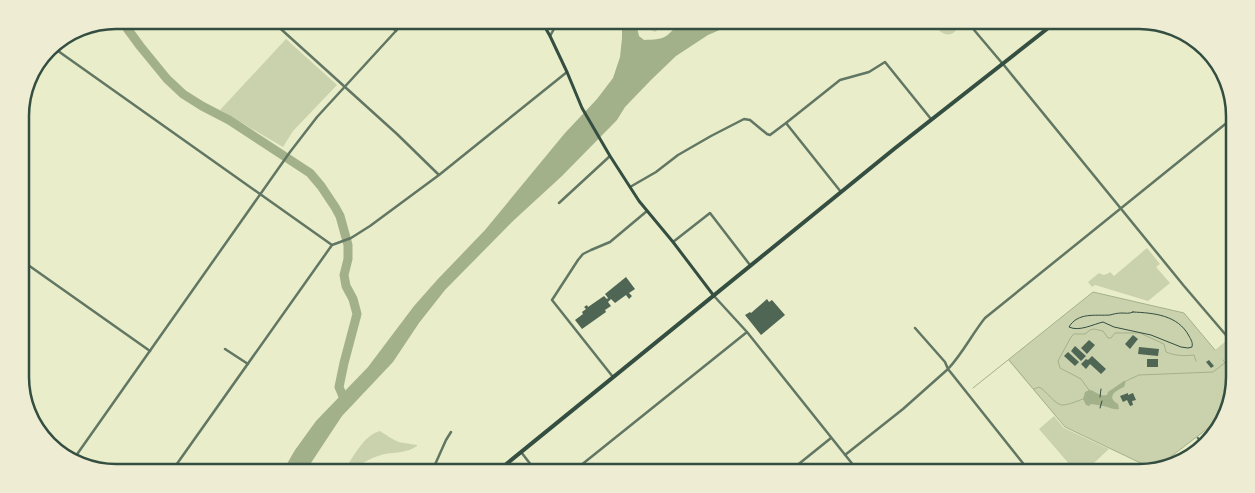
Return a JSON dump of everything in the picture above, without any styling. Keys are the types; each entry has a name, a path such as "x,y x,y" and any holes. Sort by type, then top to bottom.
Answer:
{"main road":[{"path":"546,29 582,108 630,188 714,296"},
{"path":"506,464 894,149 1047,29"}],"street":[{"path":"281,29 397,134 438,175"},
{"path":"550,36 554,29"},
{"path":"973,29 1004,64 1226,336"},
{"path":"77,455 290,152 318,117 396,31"},
{"path":"57,51 332,245"},
{"path":"630,188 656,172 678,155 744,119 750,120 770,135 840,80 869,72 884,62 932,120"},
{"path":"177,464 332,245 351,238 370,226 438,175 567,72"},
{"path":"786,123 842,193"},
{"path":"845,455 903,409 948,369 966,348 985,318 1226,124"},
{"path":"559,203 610,156"},
{"path":"613,377 552,300 583,254 610,242 647,211"},
{"path":"673,242 710,213 751,266"},
{"path":"29,266 150,351"},
{"path":"714,296 746,332 852,464"},
{"path":"915,328 945,362 948,369 1024,464"},
{"path":"582,464 746,332"},
{"path":"225,349 248,364"},
{"path":"436,464 451,432"},
{"path":"799,464 831,438"},
{"path":"521,452 530,464"}],"path":[{"path":"1147,312 1169,317 1180,324 1193,343 1192,347 1188,348 1171,343 1151,335 1114,327 1104,322 1080,329 1069,327 1084,316 1147,312"},
{"path":"1100,397 1101,390"},
{"path":"1100,408 1102,401"}],"shaded area":[{"path":"622,29 637,29 639,36 644,40 664,37 674,29 722,29 708,35 676,56 625,107 617,120 562,176 513,221 445,290 419,323 393,362 342,416 310,464 287,464 316,421 368,367 414,306 485,230 565,133 597,99 613,78 620,57"},
{"path":"938,29 956,29 950,34"},
{"path":"286,39 337,85 293,131 283,147 220,110"},
{"path":"1147,248 1160,264 1156,267 1170,283 1148,301 1095,285 1092,287 1088,282 1099,273 1105,275 1110,272 1114,276"},
{"path":"1093,292 1184,313 1215,350 1226,341 1226,359 1224,360 1226,363 1226,389 1222,405 1213,425 1169,458 1156,463 1143,464 1065,427 1008,360"},
{"path":"1126,381 1124,387 1115,392 1112,397 1118,404 1119,409 1091,404 1089,406 1086,405 1083,399 1085,392 1089,390 1107,395 1108,392"},
{"path":"1054,416 1064,428 1109,449 1093,464 1069,464 1039,429"},
{"path":"380,431 398,441 417,446 405,451 377,456 362,464 348,464 364,441"}],"building":[{"path":"626,277 635,289 629,293 632,296 629,299 626,295 615,303 611,299 608,302 611,306 605,310 606,312 582,329 575,320 583,314 582,312 586,309 584,307 587,305 588,307 604,296 607,299 605,294"},
{"path":"767,299 769,302 772,300 785,315 761,335 745,315 751,313"},
{"path":"1133,335 1138,339 1130,349 1125,344"},
{"path":"1089,340 1095,345 1087,354 1081,348"},
{"path":"1075,346 1086,356 1081,361 1071,351"},
{"path":"1139,347 1159,349 1158,356 1138,354"},
{"path":"1068,352 1079,362 1075,366 1064,356"},
{"path":"1092,356 1106,369 1101,374 1090,364 1086,369 1081,364"},
{"path":"1147,359 1158,359 1158,367 1147,367"},
{"path":"1209,360 1214,366 1211,368 1206,362"},
{"path":"1128,393 1128,395 1133,393 1136,400 1132,401 1133,405 1130,406 1127,400 1123,402 1120,396"}],"waterway":[{"path":"128,29 167,79 183,94 229,120 310,173 335,207 340,216 348,245 348,259 344,275 346,286 353,299 357,314 339,387 345,401"},
{"path":"973,388 1093,292 1184,313 1215,350"},
{"path":"1089,390 1081,379 1060,368 1058,361 1074,334 1085,334 1094,329 1103,331 1108,338 1111,338 1115,333 1140,333 1164,344 1166,352 1194,355 1196,361"},
{"path":"1009,360 1065,427 1143,464"},
{"path":"1223,360 1226,364"},
{"path":"1126,381 1139,375 1213,372 1226,362"},
{"path":"1034,389 1039,387 1062,405 1083,399"},
{"path":"1161,462 1169,458 1213,425"}]}
